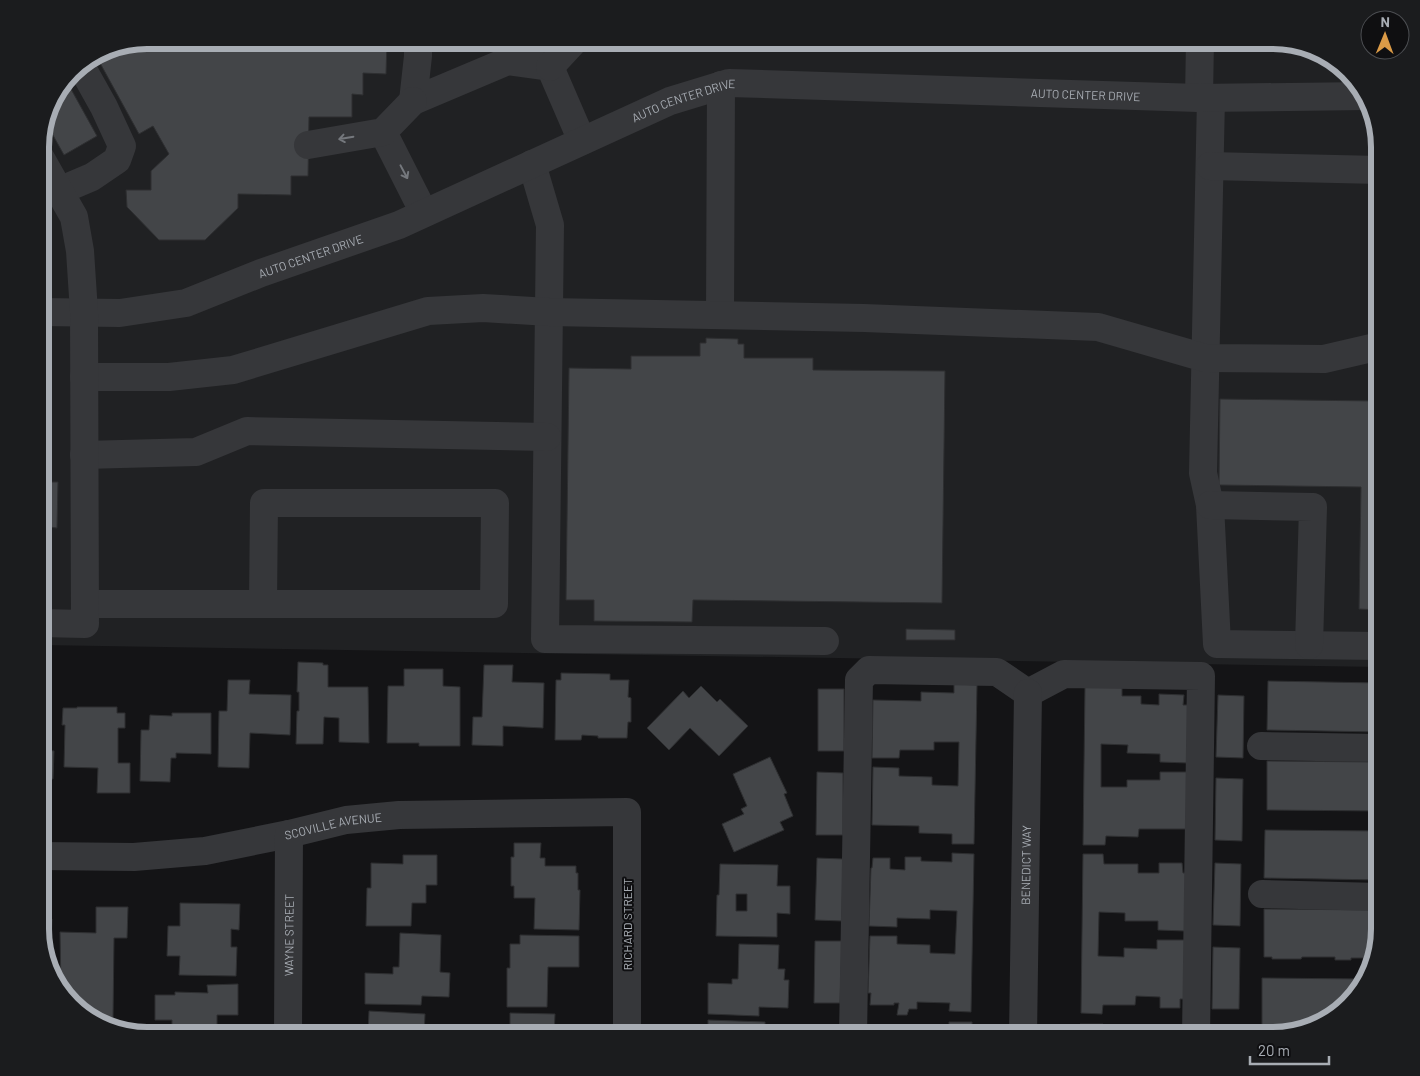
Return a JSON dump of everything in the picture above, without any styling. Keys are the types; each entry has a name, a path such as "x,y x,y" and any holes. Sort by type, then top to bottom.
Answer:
{"street":[{"path":"413,101 418,49"},
{"path":"419,49 437,72 476,74"},
{"path":"550,67 567,49"},
{"path":"1201,49 1210,166 1203,473 1210,505 1217,644 1371,646"},
{"path":"308,145 383,132 413,101 508,61 550,67"},
{"path":"550,67 582,141"},
{"path":"49,173 92,177 118,160 122,146 104,107 84,71"},
{"name":"AUTO CENTER DRIVE","path":"49,312 120,313 186,303 261,272 399,224 670,101 728,83 1205,98 1357,96"},
{"path":"720,315 721,85"},
{"path":"383,132 424,213"},
{"path":"532,164 550,224 545,639 825,641"},
{"path":"1210,166 1371,170"},
{"path":"49,176 74,217 80,251 84,312 85,624 49,623"},
{"path":"84,377 169,377 233,370 428,311 483,308 549,312 864,318 1098,327 1205,358 1324,359 1371,348"},
{"path":"84,455 196,452 247,431 547,438"},
{"path":"85,604 262,604 494,604 495,503 264,503 262,604"},
{"path":"1210,505 1313,507 1309,645"},
{"path":"853,1027 859,680 868,670 997,672 1028,694 1064,674 1201,676 1196,1027"},
{"name":"BENEDICT WAY","path":"1023,1027 1028,694"},
{"path":"1261,746 1371,748"},
{"name":"SCOVILLE AVENUE","path":"49,856 134,857 205,851 346,820 399,815 627,812"},
{"name":"RICHARD STREET","path":"627,812 627,1027"},
{"name":"WAYNE STREET","path":"288,1027 289,834"},
{"path":"1262,894 1371,896"}],"shaded area":[{"path":"147,49 1273,49 1311,56 1333,69 1351,87 1364,109 1370,134 1371,667 49,645 49,140 56,109 65,92 77,77 92,65 121,52"}],"building":[{"path":"147,49 387,49 386,74 363,73 363,95 352,94 352,117 309,117 308,176 291,176 291,195 238,194 238,208 205,240 159,240 127,207 126,190 151,190 151,171 169,154 153,126 139,134 100,63 121,52"},
{"path":"70,86 97,136 64,155 50,131 56,109"},
{"path":"706,338 738,339 738,344 744,344 744,358 813,358 813,370 945,371 942,603 693,600 692,622 594,621 594,600 566,600 569,368 631,369 631,356 700,356 700,343 706,343"},
{"path":"1220,399 1371,401 1371,610 1359,609 1361,487 1219,485"},
{"path":"49,482 58,482 57,528 49,527"},
{"path":"906,629 955,630 955,640 906,640"},
{"path":"298,662 328,665 328,687 368,687 369,743 339,742 339,718 324,717 323,744 296,744 297,711 299,711 299,692 297,692"},
{"path":"484,665 513,665 512,682 544,683 543,728 503,726 503,746 472,745 473,717 482,717"},
{"path":"404,669 443,669 443,686 460,687 460,746 419,746 419,743 387,743 388,686 404,686"},
{"path":"561,673 610,674 610,680 629,680 628,697 631,698 631,722 628,722 627,738 598,738 598,736 582,735 581,740 555,740 556,680 561,680"},
{"path":"228,680 250,680 249,694 291,695 290,735 250,733 249,768 218,767 219,711 227,711"},
{"path":"1268,681 1371,683 1371,732 1267,730"},
{"path":"954,684 977,685 974,844 952,844 952,834 919,833 919,826 872,825 873,767 899,768 899,776 932,777 932,785 958,786 959,742 934,742 934,750 900,750 899,758 872,758 873,700 921,701 921,692 954,693"},
{"path":"701,686 717,702 720,699 748,726 719,756 690,728 669,750 647,728 683,691 689,698"},
{"path":"1085,686 1122,687 1122,696 1141,696 1141,704 1159,705 1159,694 1184,695 1183,705 1189,705 1188,763 1160,762 1160,754 1127,753 1128,745 1101,744 1101,787 1127,787 1127,780 1160,780 1160,772 1188,772 1187,829 1139,829 1138,837 1106,836 1105,845 1083,845"},
{"path":"818,689 844,689 844,751 818,751"},
{"path":"1218,695 1244,696 1243,758 1216,757"},
{"path":"117,707 117,713 125,713 125,728 118,728 118,763 130,763 130,793 97,793 98,768 64,767 65,725 62,725 63,708"},
{"path":"172,713 211,713 211,754 176,753 176,758 171,758 170,782 140,781 141,730 149,730 150,715 172,716"},
{"path":"49,750 54,751 53,779 49,779"},
{"path":"770,757 787,793 784,794 793,816 780,822 784,830 734,852 722,824 744,814 741,809 747,806 733,774"},
{"path":"1267,761 1371,762 1371,811 1267,810"},
{"path":"817,772 843,773 843,835 816,835"},
{"path":"1216,778 1243,779 1242,841 1215,840"},
{"path":"1265,830 1371,831 1371,880 1264,878"},
{"path":"514,843 541,843 540,858 545,858 545,866 576,866 578,890 580,890 579,930 534,929 535,898 514,898 514,886 511,886 511,857 514,857"},
{"path":"952,853 974,854 971,1012 949,1011 950,1003 917,1002 917,1009 909,1009 907,1015 897,1015 899,1003 894,1003 894,1005 870,1005 871,993 868,993 870,936 897,936 897,944 930,945 930,953 955,954 957,911 930,910 930,919 897,918 897,927 869,926 873,858 890,858 890,869 905,870 905,857 921,857 921,861 952,862"},
{"path":"1083,854 1103,854 1104,864 1138,864 1138,873 1159,873 1159,863 1182,863 1183,873 1186,873 1185,931 1158,930 1158,921 1125,921 1125,913 1099,912 1098,956 1124,957 1124,948 1157,949 1157,940 1185,940 1185,999 1180,999 1180,1008 1160,1008 1160,997 1136,996 1135,1005 1103,1005 1102,1014 1081,1013"},
{"path":"403,855 437,855 437,885 426,885 426,903 412,903 411,926 366,926 367,888 371,888 371,863 403,864"},
{"path":"817,858 843,859 842,921 815,920"},
{"path":"1215,863 1241,864 1240,926 1213,925"},
{"path":"720,864 778,865 777,886 790,886 790,914 777,913 777,937 716,936 717,895 719,895","holes":["736,894 747,894 747,911 736,911"]},
{"path":"180,903 240,904 239,930 231,929 231,947 237,947 236,976 179,975 180,956 167,956 168,926 180,926"},
{"path":"96,907 128,907 127,938 114,938 113,1019 103,1017 82,1003 65,984 61,976 60,932 96,933"},
{"path":"1264,909 1371,910 1370,942 1367,958 1335,960 1335,957 1272,959 1272,957 1264,957"},
{"path":"49,919 52,919 51,948"},
{"path":"400,933 441,935 440,972 450,973 449,997 422,996 421,1005 365,1004 365,973 393,974 393,967 399,967"},
{"path":"520,935 579,936 579,967 548,967 547,1007 507,1007 507,968 510,968 510,944 520,944"},
{"path":"815,941 842,941 840,1003 814,1003"},
{"path":"739,944 779,945 778,969 785,969 784,980 789,980 788,1008 759,1007 759,1016 708,1014 708,983 732,984 732,979 738,979"},
{"path":"1213,947 1240,948 1239,1009 1212,1009"},
{"path":"1262,978 1357,979 1338,1003 1311,1020 1292,1025 1262,1025"},
{"path":"238,984 238,1015 217,1015 217,1027 172,1027 172,1020 155,1020 155,995 175,995 175,992 208,993 207,985"},
{"path":"369,1011 425,1014 424,1027 368,1027"},
{"path":"510,1013 555,1014 554,1027 510,1027"},
{"path":"708,1020 765,1022 765,1027 708,1027"},
{"path":"949,1022 972,1022 972,1027 949,1027"},
{"path":"1080,1024 1103,1024 1103,1027 1080,1027"},
{"path":"901,1025 916,1025 916,1027 901,1027"}]}
